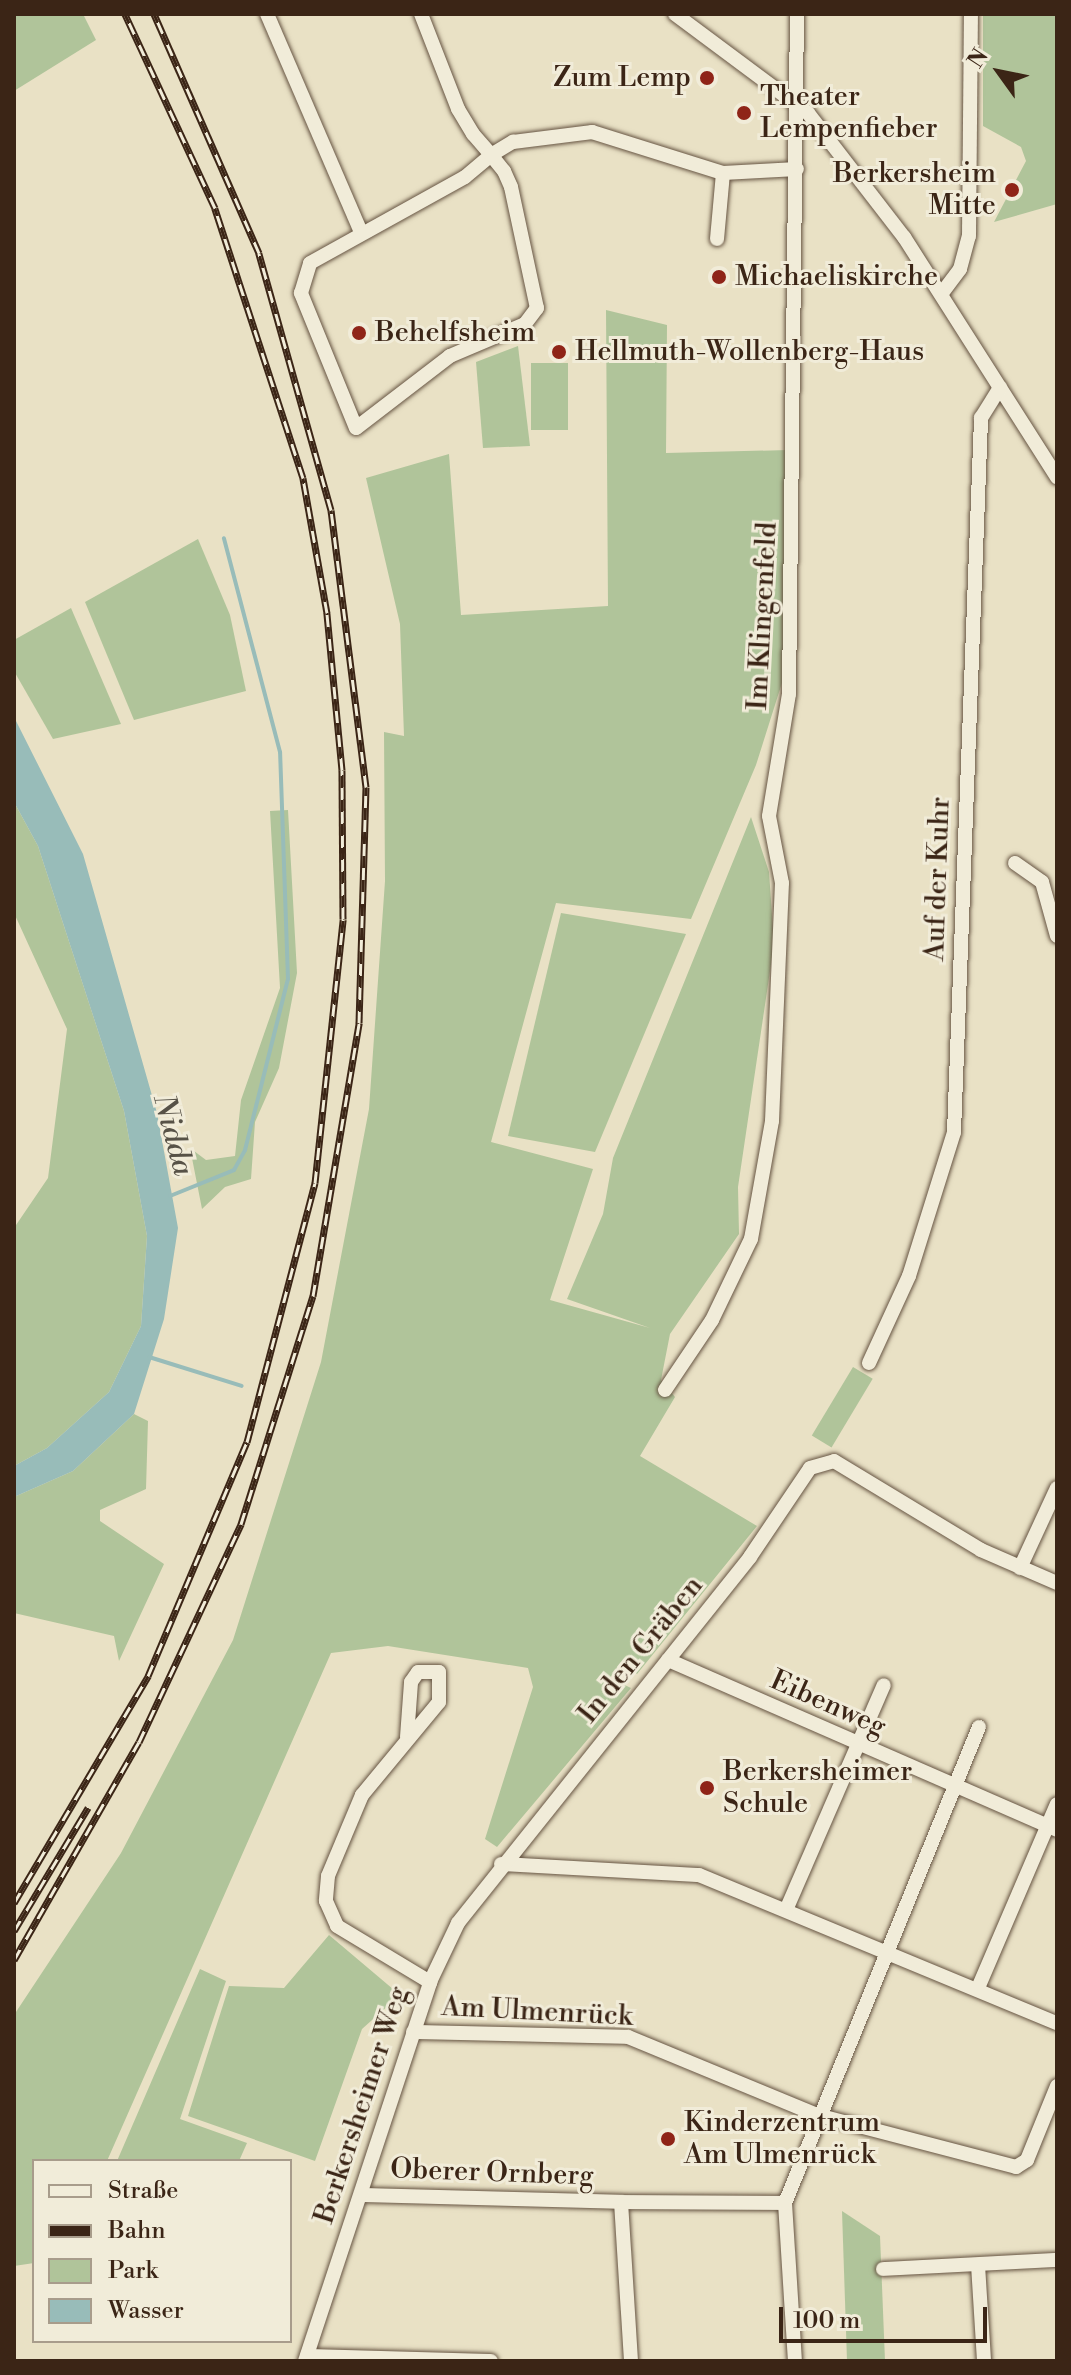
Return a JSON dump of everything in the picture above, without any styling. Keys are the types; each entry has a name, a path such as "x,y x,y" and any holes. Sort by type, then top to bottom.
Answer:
{"street":[{"path":"267,14 361,232"},
{"path":"421,14 458,109 491,155 511,187 537,300 534,316 450,356 356,428 301,293 310,263 491,155 527,139 592,132 723,173 797,169"},
{"path":"675,14 796,104 942,293 1057,477"},
{"name":"Im Klingenfeld","path":"665,1390 712,1320 751,1239 772,1121 782,883 770,785 789,694 797,14"},
{"path":"942,293 960,269 969,236 971,14"},
{"path":"717,239 723,173"},
{"name":"Auf der Kuhr","path":"869,1363 909,1276 954,1132 981,418 1000,388"},
{"path":"1015,863 1042,882 1057,936"},
{"name":"In den Gräben","path":"488,1879 668,1660 810,1468 834,1461 1020,1568"},
{"path":"1057,1488 1020,1568 1057,1583"},
{"name":"Eibenweg","path":"668,1660 954,1789 1052,1828"},
{"path":"786,1910 884,1685"},
{"path":"795,2361 785,2203 885,1947 979,1727"},
{"path":"407,1737 362,1795 328,1876 326,1901 337,1926 430,1982"},
{"path":"978,1988 1052,1828 1057,1804"},
{"path":"501,1864 699,1875 885,1947 1057,2023"},
{"name":"Berkersheimer Weg","path":"488,1879 430,1982 306,2359 491,2361"},
{"name":"Am Ulmenrück","path":"413,2032 628,2037 817,2115 1022,2167 1057,2086"},
{"name":"Oberer Ornberg","path":"361,2195 785,2203"},
{"name":"Oberer Ornberg","path":"621,2202 631,2361"},
{"path":"883,2269 1057,2260"},
{"path":"978,2265 984,2361"}],"green space":[{"path":"14,14 83,14 96,40 14,91"},
{"path":"983,14 1057,14 1057,204 994,222 1026,161 1021,147 983,126"},
{"path":"606,310 667,325 666,453 788,450 787,667 756,765 691,919 556,903 491,1142 593,1169 550,1300 650,1328 567,1299 603,1214 613,1158 751,817 769,872 774,944 738,1187 739,1234 670,1334 661,1380 675,1397 640,1456 757,1526 637,1674 621,1662 610,1678 631,1688 497,1847 485,1839 533,1687 528,1668 388,1646 331,1653 108,2159 32,2159 32,2263 14,2266 14,2015 121,1853 233,1640 321,1362 369,1109 385,881 384,732 404,736 400,624 366,478 449,454 461,615 608,606"},
{"path":"518,346 530,446 483,448 476,362"},
{"path":"531,363 568,363 568,430 531,430"},
{"path":"198,539 230,615 246,691 134,720 85,602"},
{"path":"71,608 121,724 53,739 14,671 14,640"},
{"path":"14,802 38,846 124,1111 147,1236 141,1326 109,1392 47,1448 14,1466 14,1228 48,1178 67,1029 14,913"},
{"path":"288,810 297,973 279,1068 255,1122 251,1179 225,1187 202,1209 190,1148 206,1160 235,1156 241,1100 280,988 270,811"},
{"path":"561,913 686,934 595,1152 508,1136"},
{"path":"853,1367 873,1379 832,1447 812,1436"},
{"path":"134,1414 148,1421 146,1489 100,1510 100,1521 164,1564 119,1661 114,1636 14,1613 14,1497 73,1471"},
{"path":"329,1935 400,1995 362,2029 315,2161 188,2116 229,1986 284,1988"},
{"path":"200,1969 226,1981 180,2119 247,2143 240,2159 118,2159"},
{"path":"842,2211 880,2236 885,2361 847,2361"}],"water":[{"path":"14,717 83,854 157,1113 178,1228 164,1319 134,1414 73,1471 14,1497 14,1466 47,1448 109,1392 141,1326 147,1236 124,1111 38,846 14,802"}],"waterway":[{"name":"Nidda","path":"170,1196 234,1170 245,1150 288,979 280,752 224,538"},
{"path":"149,1357 242,1386"}],"railway":[{"path":"14,1903 148,1676 247,1442 315,1183 343,919 342,770 327,613 303,478 215,208 125,14"},
{"path":"14,1960 139,1742 241,1524 313,1296 359,1023 366,787 331,510 259,253 154,14"},
{"path":"14,1931 88,1808"}],"place":[{"name":"Zum Lemp","path":"707,78"},
{"name":"Theater Lempenfieber","path":"744,113"},
{"name":"Berkersheim Mitte","path":"1012,190"},
{"name":"Michaeliskirche","path":"719,277"},
{"name":"Behelfsheim","path":"359,333"},
{"name":"Hellmuth-Wollenberg-Haus","path":"559,352"},
{"name":"Berkersheimer Schule","path":"707,1788"},
{"name":"Kinderzentrum Am Ulmenrück","path":"668,2139"}]}
